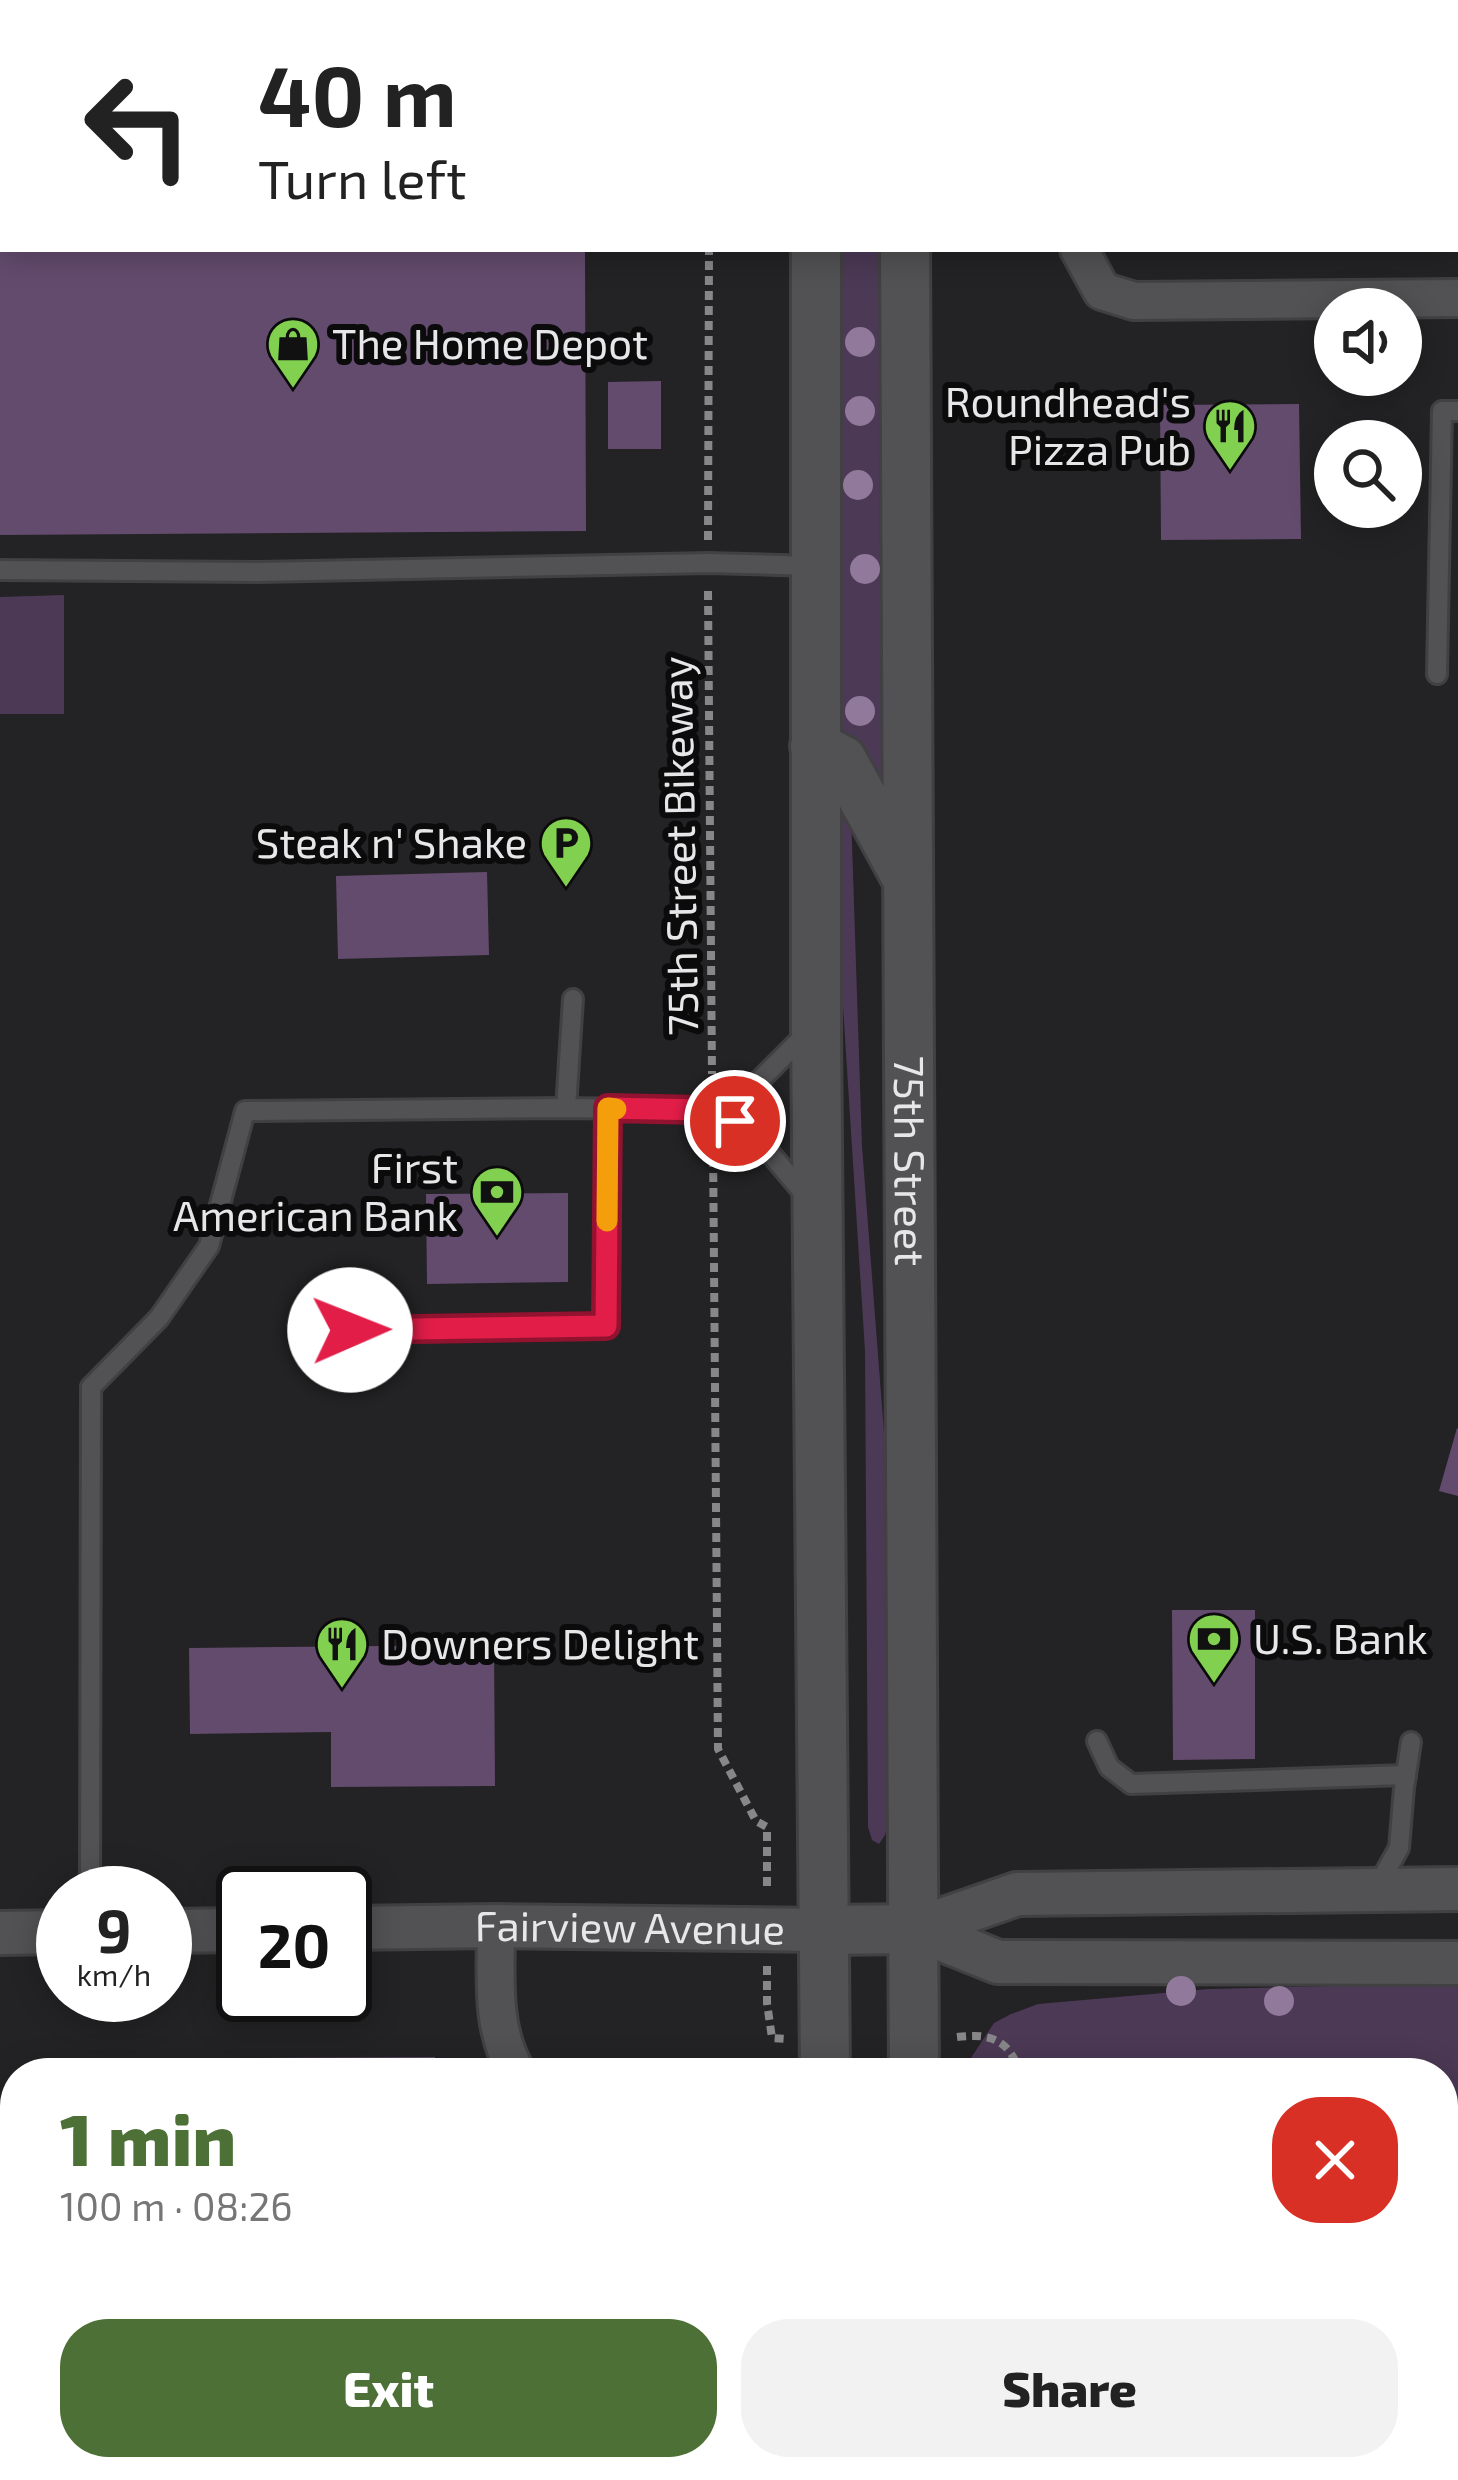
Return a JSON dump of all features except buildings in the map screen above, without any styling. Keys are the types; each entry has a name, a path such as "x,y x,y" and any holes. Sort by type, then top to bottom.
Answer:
{"main road":[{"path":"812,2056 824,1930 816,1025 816,252"},
{"name":"75th Street","path":"904,252 914,2058"},
{"path":"815,746 842,760 908,880"},
{"name":"Fairview Avenue","path":"824,1930 916,1930"}],"street":[{"path":"1080,252 1102,292 1134,301 1458,298"},
{"name":"Fairview Avenue","path":"916,1930 1017,1894 1458,1889"},
{"path":"496,1926 496,2009 510,2058"},
{"name":"Fairview Avenue","path":"372,1928 824,1930"},
{"name":"Fairview Avenue","path":"916,1930 998,1962 1458,1963"},
{"path":"0,1933 36,1932"}],"lane":[{"path":"1437,674 1442,411 1458,411"},
{"path":"0,570 817,566"},
{"path":"566,1108 573,999"},
{"path":"709,1108 758,1082 816,1025"},
{"path":"350,1330 606,1326 608,1108"},
{"path":"90,1866 91,1387 158,1318 209,1246 245,1111 709,1108 735,1121 764,1146 818,1210"},
{"path":"1097,1741 1109,1766 1132,1784 1405,1781"},
{"path":"1376,1890 1399,1848 1411,1742"}],"path":[{"name":"75th Street Bikeway","path":"709,252 709,1108 718,1749 756,1821 767,1827 767,1931"},
{"path":"766,1990 772,2038 812,2056"},
{"path":"985,2034 1004,2045 1013,2058"}],"shaded area":[{"path":"838,252 882,252 886,793 861,747 840,727"},
{"path":"64,595 64,714 0,714 0,597"},
{"path":"839,796 851,813 862,1146 890,1511 890,1814 879,1844 872,1840 868,1827 865,1351 842,991"},
{"path":"1458,1983 1458,2058 971,2058 994,2023 1038,2004 1209,1989"}],"slow traffic":[{"path":"607,1221 608,1108 616,1109"}],"place":[{"name":"The Home Depot","path":"293,390"},
{"name":"Roundhead's Pizza Pub","path":"1230,472"},
{"name":"Steak n' Shake","path":"566,889"},
{"name":"First American Bank","path":"497,1238"},
{"name":"U.S. Bank","path":"1214,1685"},
{"name":"Downers Delight","path":"342,1690"}],"route":[{"path":"350,1330 606,1326 608,1108 702,1110 735,1121"}]}
